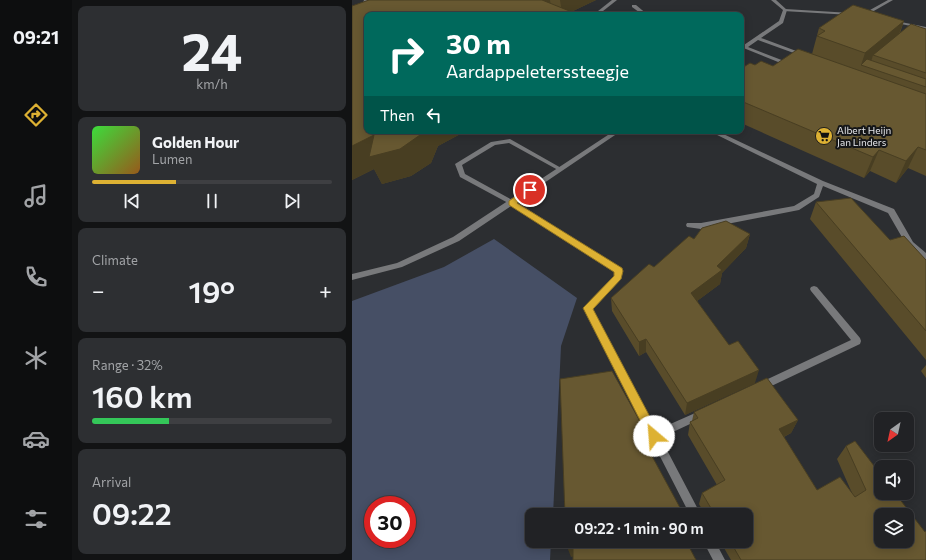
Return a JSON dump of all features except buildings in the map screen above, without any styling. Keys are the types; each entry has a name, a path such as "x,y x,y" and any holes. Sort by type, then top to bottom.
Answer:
{"street":[{"path":"352,16 362,12 366,0"},
{"path":"599,12 615,0"},
{"path":"773,0 785,10 814,11 871,17"},
{"path":"863,15 891,0"},
{"path":"634,6 642,12"},
{"path":"744,47 781,22 785,10"},
{"path":"886,20 926,28"},
{"path":"757,38 808,57"},
{"path":"744,49 795,66"},
{"path":"352,277 399,265 456,239 614,134"},
{"path":"718,134 821,183 891,211 910,244 926,257"},
{"path":"560,170 510,141 492,143 458,164 462,175 512,203 618,271 618,277 588,308 692,508"},
{"path":"690,225 701,226 796,208 816,195 821,183"},
{"path":"748,392 857,341 814,289"},
{"path":"654,436 712,409"},
{"path":"713,548 719,560"}],"shaded area":[{"path":"494,239 577,298 561,346 553,508 525,508 525,548 551,548 550,560 352,560 352,301 444,267"}],"place":[{"name":"Albert Heijn Jan Linders","path":"824,136"}],"route":[{"path":"530,190 512,203 618,271 618,277 588,308 654,436"}]}
